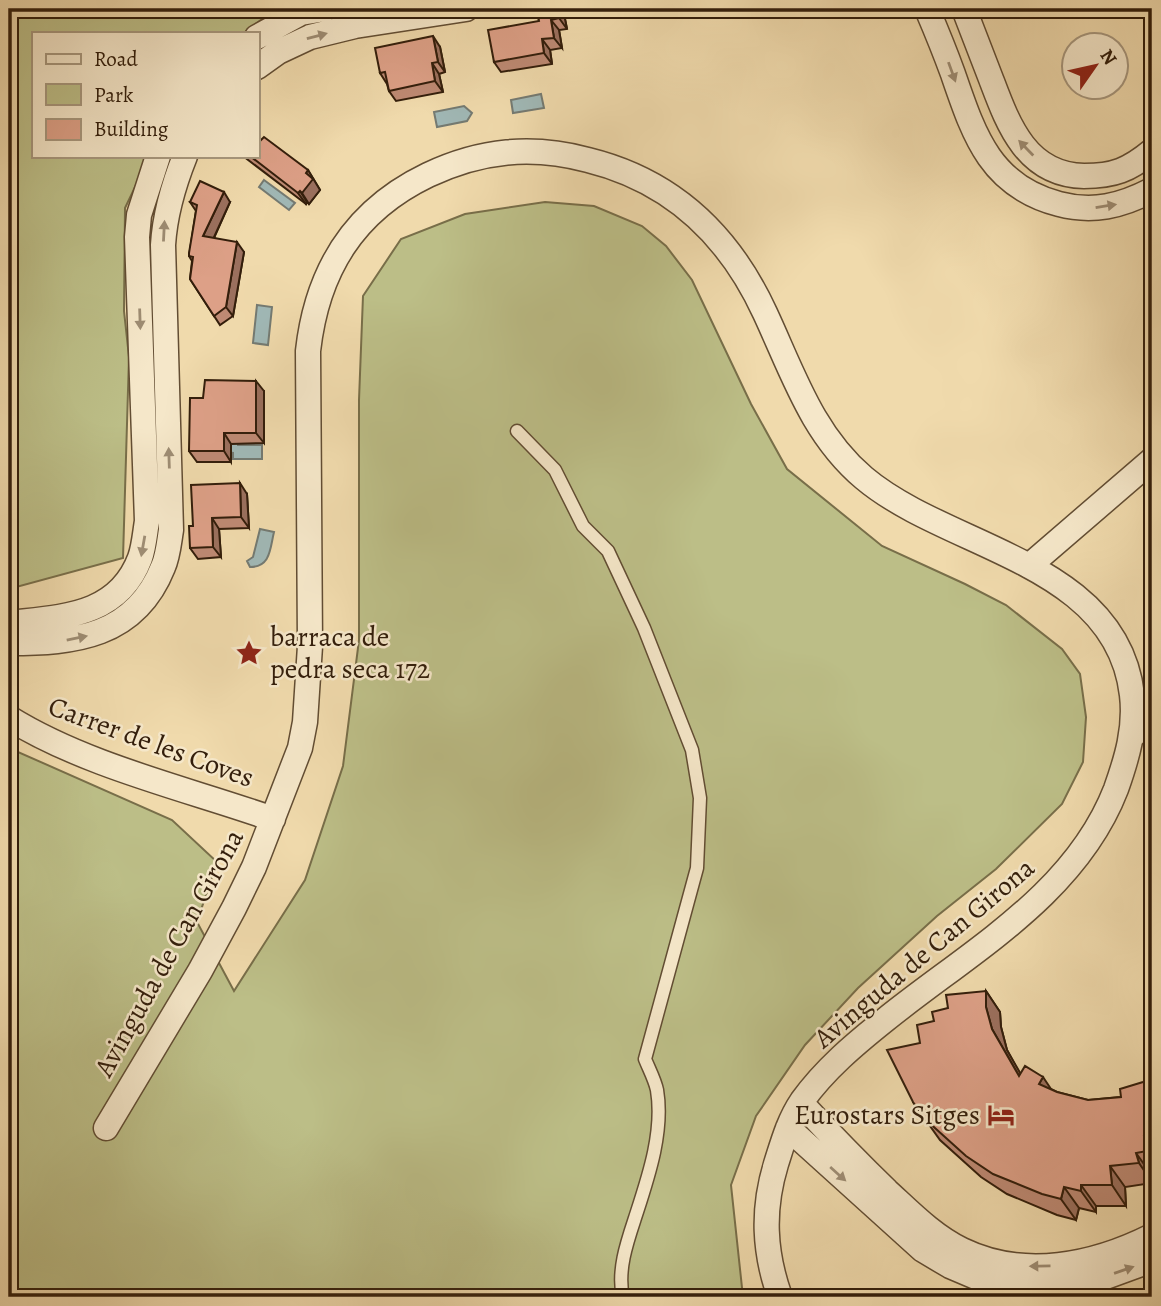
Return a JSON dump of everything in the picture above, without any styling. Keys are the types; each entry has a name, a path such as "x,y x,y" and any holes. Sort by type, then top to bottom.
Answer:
{"street":[{"path":"259,36 301,13 324,9"},
{"path":"259,66 278,52 310,37 355,26 466,9"},
{"path":"927,9 970,125 995,167 1011,183 1023,191 1076,208 1105,209 1152,190"},
{"path":"964,9 1012,132 1027,150 1047,167 1076,176 1106,176 1133,166 1152,151"},
{"name":"Avinguda de Can Girona","path":"106,1128 200,971 234,908 254,867 300,748 305,722 310,646 308,351 312,319 337,256 361,220 416,182 453,165 518,150 569,155 611,165 675,198 706,224 732,254 765,314 805,404 838,455 884,494 1029,566 1079,599 1114,640 1126,663 1132,688 1131,744 1112,800 1083,851 1055,884 1024,913 849,1049 801,1103 788,1128 771,1183 767,1206 768,1253 780,1297"},
{"path":"9,623 85,612 108,599 126,584 140,558 147,521 137,237 139,215 158,158"},
{"path":"9,643 71,640 97,634 119,622 144,601 164,565 171,530 164,218 184,158"},
{"path":"1029,566 1152,460"},
{"name":"Carrer de les Coves","path":"9,718 66,746 127,770 273,819"},
{"path":"801,1103 844,1150 926,1227 962,1250 992,1261 1035,1267 1057,1266 1098,1259 1152,1236"},
{"path":"788,1128 923,1250 950,1266 990,1283 1043,1289 1100,1279 1152,1260"}],"lane":[{"path":"517,432 555,470 583,526 608,551 619,572 692,750 700,798 697,868 645,1059 657,1089 657,1124 650,1172 624,1251 621,1290 623,1297"},
{"path":"1131,744 1152,728"}],"green space":[{"path":"9,9 275,9 245,32 32,32 32,158 149,158 125,208 124,311 129,357 123,558 9,589"},
{"path":"545,202 594,206 642,226 666,246 692,280 751,404 787,469 882,546 1006,605 1062,649 1080,674 1086,717 1083,762 1062,804 996,869 937,916 858,988 805,1045 756,1116 731,1185 743,1297 9,1297 9,748 172,820 217,862 197,922 234,991 305,880 343,766 359,640 359,400 363,296 401,239 465,214"}],"water":[{"path":"541,94 544,108 513,113 511,100"},
{"path":"464,106 472,113 467,121 437,127 434,112"},
{"path":"264,180 295,203 289,210 259,187"},
{"path":"257,305 272,307 268,345 253,343"},
{"path":"237,435 238,445 262,445 262,459 233,459 233,452 231,458 231,445"},
{"path":"260,529 274,532 270,550 262,564 250,567 247,561 253,557"}],"building":[{"path":"537,9 558,9 559,18 551,20 554,38 542,39 544,53 494,62 488,30 539,21"},
{"path":"433,36 438,62 432,63 435,81 389,91 385,72 380,73 375,48"},
{"path":"264,137 308,170 306,173 313,179 302,193 298,193 253,158 259,158 259,138 261,140"},
{"path":"200,181 224,192 203,236 237,242 226,307 214,316 190,279 193,257 189,256 189,253 197,205 190,202"},
{"path":"205,380 256,381 256,433 224,433 224,451 189,451 190,398 203,398"},
{"path":"240,483 241,517 212,518 213,547 190,548 189,526 193,526 191,485"},
{"name":"Eurostars Sitges","path":"986,991 986,1007 992,1029 1019,1076 1025,1066 1043,1077 1039,1084 1088,1100 1121,1097 1120,1089 1152,1078 1152,1133 1144,1136 1147,1151 1136,1153 1139,1163 1110,1166 1112,1185 1081,1185 1081,1191 1064,1187 1061,1199 993,1174 966,1156 925,1119 913,1102 887,1050 920,1043 917,1025 934,1021 932,1012 948,1008 946,995"}],"place":[{"name":"barraca de pedra seca 172","path":"249,653"},
{"name":"Eurostars Sitges","path":"1001,1115"}]}
